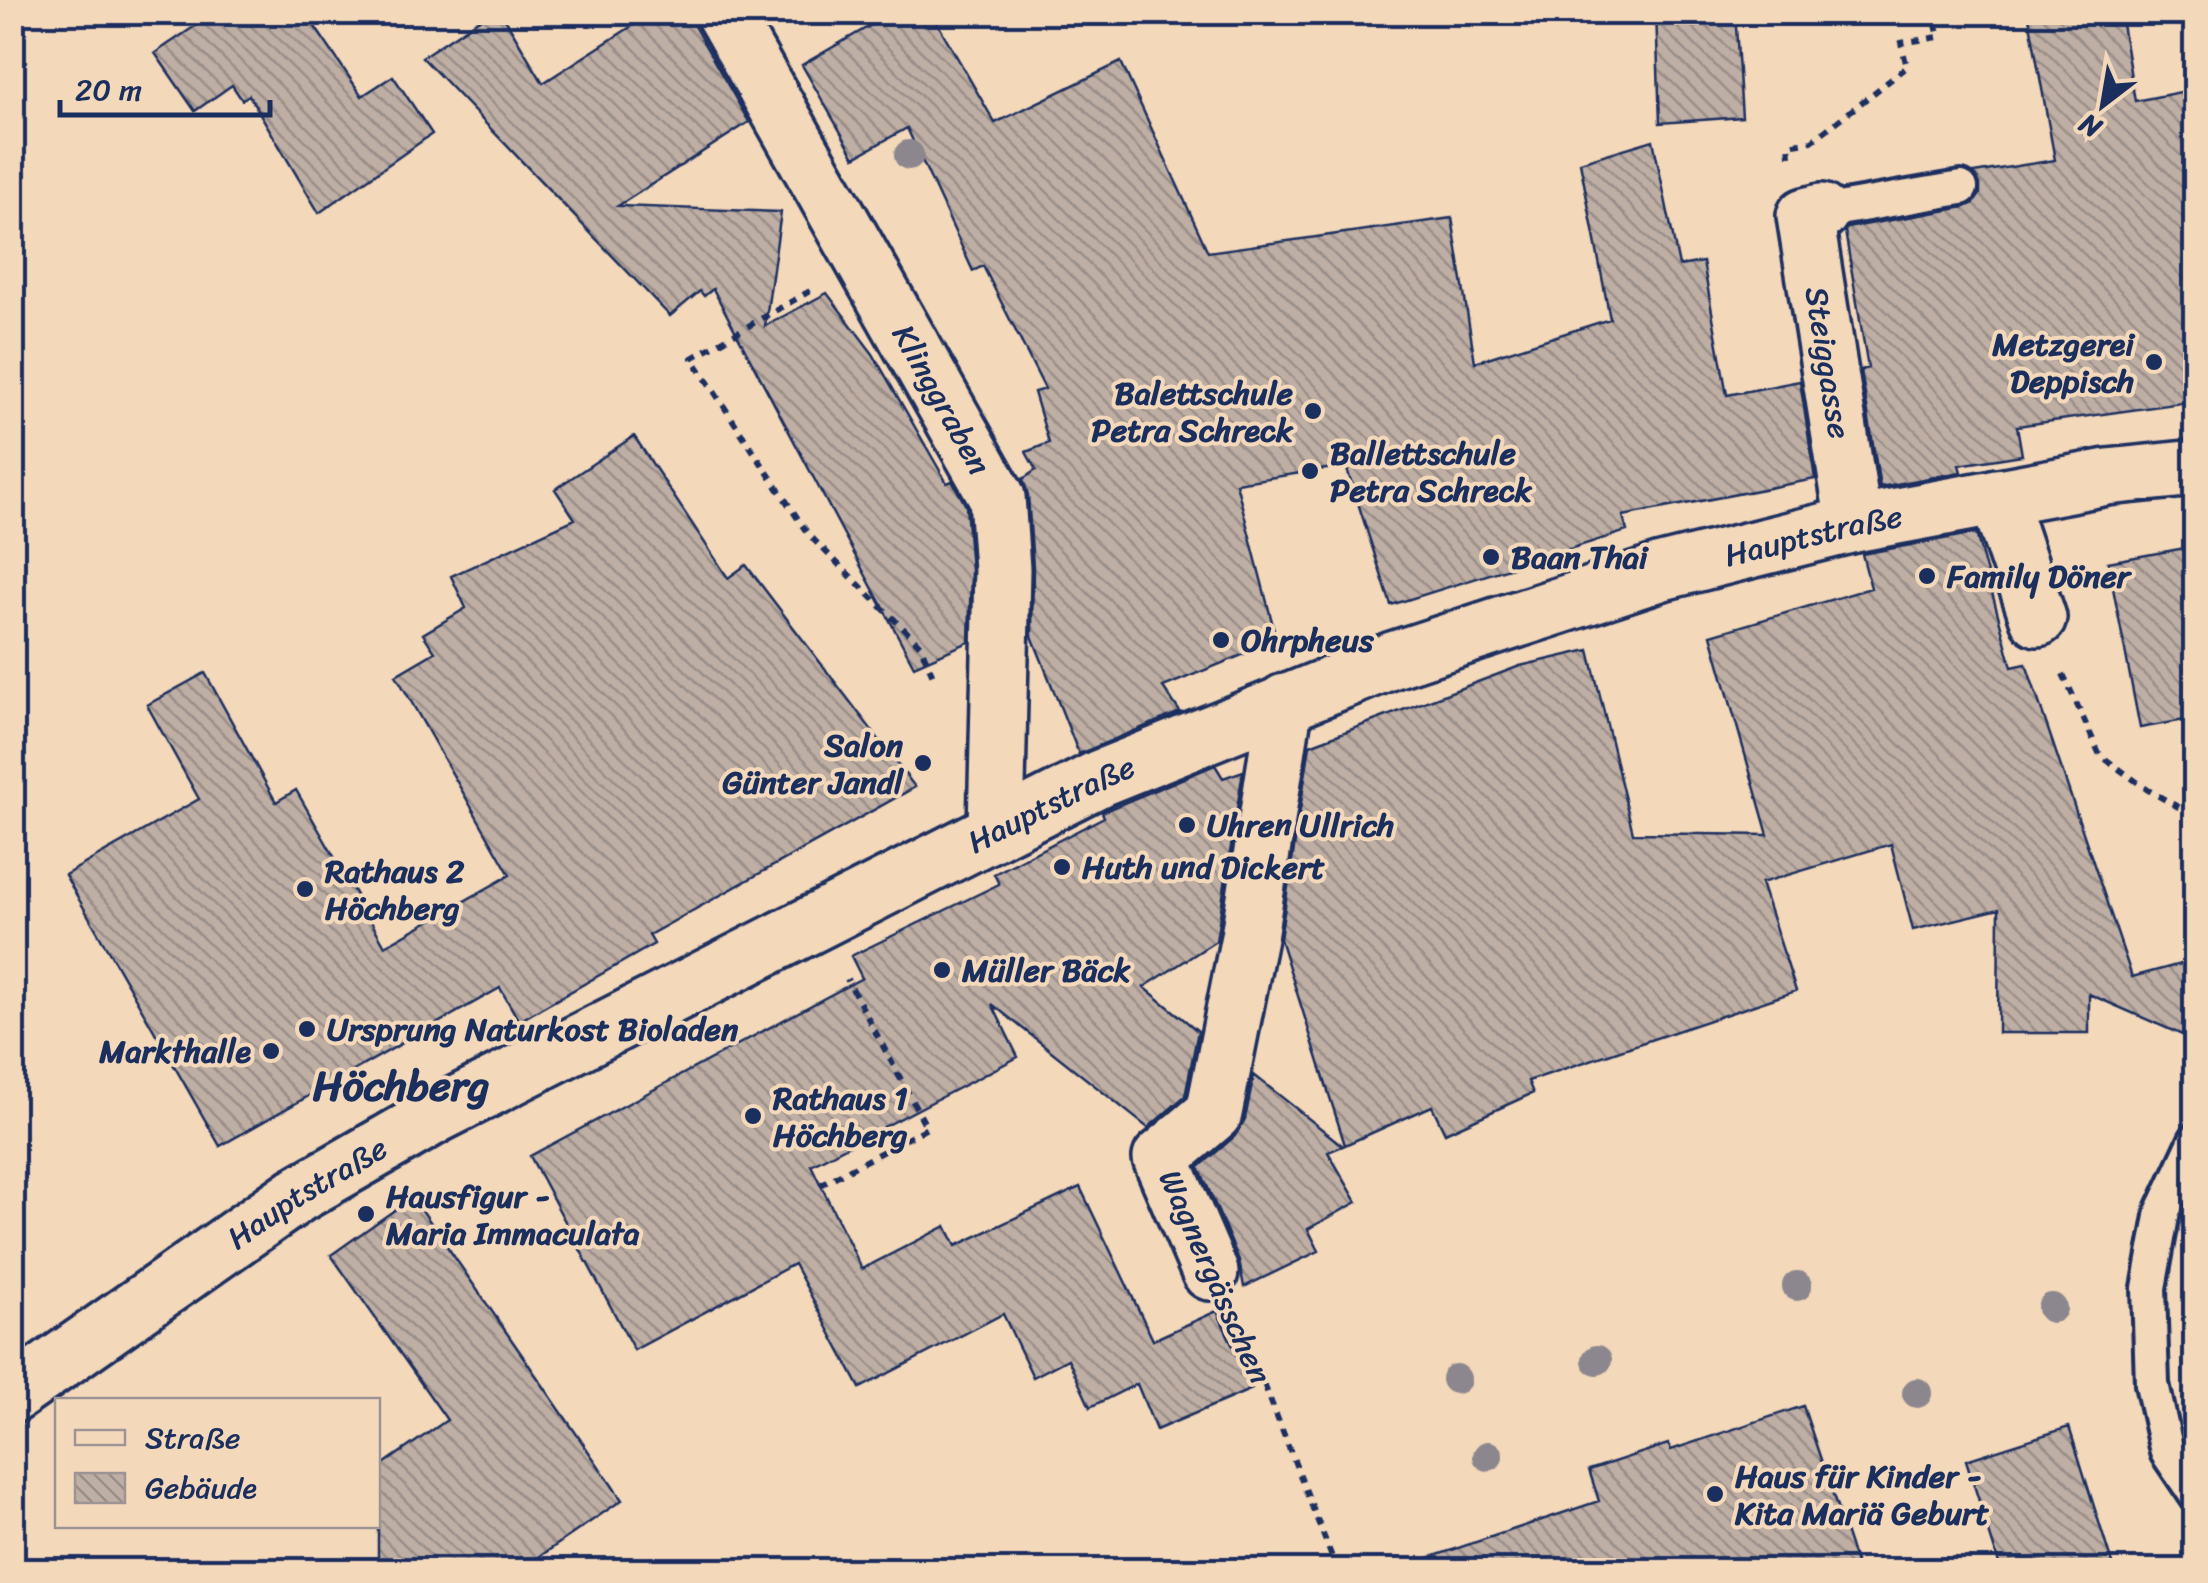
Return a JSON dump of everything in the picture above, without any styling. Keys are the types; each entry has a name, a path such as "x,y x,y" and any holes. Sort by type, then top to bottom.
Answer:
{"street":[{"name":"Klinggraben","path":"723,12 997,498 1002,569 996,830"},
{"name":"Steiggasse","path":"1821,212 1805,216 1854,524"},
{"name":"Hauptstraße","path":"12,1395 298,1195 422,1123 1100,778 1410,654 1624,584 1854,524 2107,477 2196,468"},
{"path":"1997,497 2038,618"},
{"name":"Wagnergässchen","path":"1210,1272 1160,1158 1214,1113 1249,937 1285,702"}],"lane":[{"path":"1821,212 1961,188"},
{"path":"2196,1140 2162,1211 2149,1288 2152,1384 2168,1452 2196,1495"}],"path":[{"path":"1812,141 1906,67 1901,42 1939,37 1934,12"},
{"path":"864,261 692,358 808,534 920,645"},
{"path":"2038,618 2100,755 2148,790 2196,817"},
{"path":"820,1184 927,1128 854,992"},
{"name":"Wagnergässchen","path":"1210,1272 1257,1366 1337,1570"}],"building":[{"path":"216,12 305,12 362,96 393,76 432,134 319,213 249,95 242,100 232,85 195,111 155,53"},
{"path":"490,12 501,12 543,83 654,12 686,12 749,122 618,206 781,212 765,326 827,293 873,354 947,483 952,481 966,506 971,570 969,642 914,666 713,289 704,296 700,291 670,316 422,57"},
{"path":"894,12 931,12 995,123 1121,62 1208,252 1452,218 1475,362 1610,319 1580,162 1653,140 1679,266 1703,262 1727,395 1800,381 1815,479 1623,516 1627,531 1391,605 1346,466 1236,483 1277,641 1163,687 1180,712 1079,754 1032,636 1033,567 1028,495 1023,479 1036,470 1026,452 1049,443 1034,392 1045,389 983,266 973,271 907,128 855,157 802,65"},
{"path":"1656,12 1735,12 1742,117 1660,123"},
{"path":"2028,12 2120,12 2135,101 2196,89 2196,401 2017,426 2022,455 1959,465 1961,472 1880,487 1861,370 1868,368 1845,231 1965,207 1980,194 1974,173 2055,160"},
{"path":"634,436 728,578 746,565 915,787 649,935 654,944 519,1021 500,988 220,1146 65,875 199,799 147,705 205,673 276,802 296,790 385,946 510,875 396,675 435,652 423,634 466,608 451,576 575,519 555,489"},
{"path":"1976,533 2012,667 2026,664 2132,977 2196,960 2196,1041 2089,994 2089,1033 1998,1033 1999,909 1913,930 1891,844 1761,883 1796,991 1528,1081 1533,1093 1445,1133 1432,1106 1345,1145 1280,939 1310,745 1520,666 1589,650 1633,833 1768,835 1711,635 1871,588 1862,554"},
{"path":"2196,546 2196,718 2140,728 2108,562"},
{"path":"1215,765 1223,778 1243,771 1216,941 1144,987 1198,1031 1185,1096 1148,1128 992,1004 1018,1057 811,1165 862,1269 946,1226 956,1246 1080,1187 1153,1340 1217,1311 1252,1389 1156,1430 1137,1384 1090,1407 1068,1359 1033,1377 1003,1314 860,1388 794,1264 634,1350 530,1156 862,978 851,956 999,884 994,874 1104,817 1102,812"},
{"path":"1254,1075 1343,1146 1328,1152 1357,1202 1308,1229 1319,1251 1244,1287 1239,1260 1199,1167 1235,1136 1245,1119"},
{"path":"413,1197 622,1500 520,1570 378,1570 380,1467 447,1420 331,1255"},
{"name":"Haus für Kinder - Kita Mariä Geburt","path":"1803,1406 1858,1570 1423,1570 1422,1560 1599,1501 1589,1470 1668,1444 1671,1450"},
{"path":"2069,1427 2114,1570 2001,1570 1966,1460"}],"place":[{"name":"Metzgerei Deppisch","path":"2154,362"},
{"name":"Balettschule Petra Schreck","path":"1313,411"},
{"name":"Ballettschule Petra Schreck","path":"1310,471"},
{"name":"Baan Thai","path":"1491,557"},
{"name":"Family Döner","path":"1927,576"},
{"name":"Ohrpheus","path":"1221,640"},
{"name":"Salon Günter Jandl","path":"923,763"},
{"name":"Uhren Ullrich","path":"1187,825"},
{"name":"Huth und Dickert","path":"1062,867"},
{"name":"Rathaus 2 Höchberg","path":"305,889"},
{"name":"Müller Bäck","path":"942,970"},
{"name":"Ursprung Naturkost Bioladen","path":"307,1029"},
{"name":"Markthalle","path":"271,1051"},
{"name":"Rathaus 1 Höchberg","path":"753,1116"},
{"name":"Hausfigur - Maria Immaculata","path":"366,1214"},
{"name":"Haus für Kinder - Kita Mariä Geburt","path":"1715,1494"}],"district":[{"name":"Höchberg","path":"401,1086"}]}
